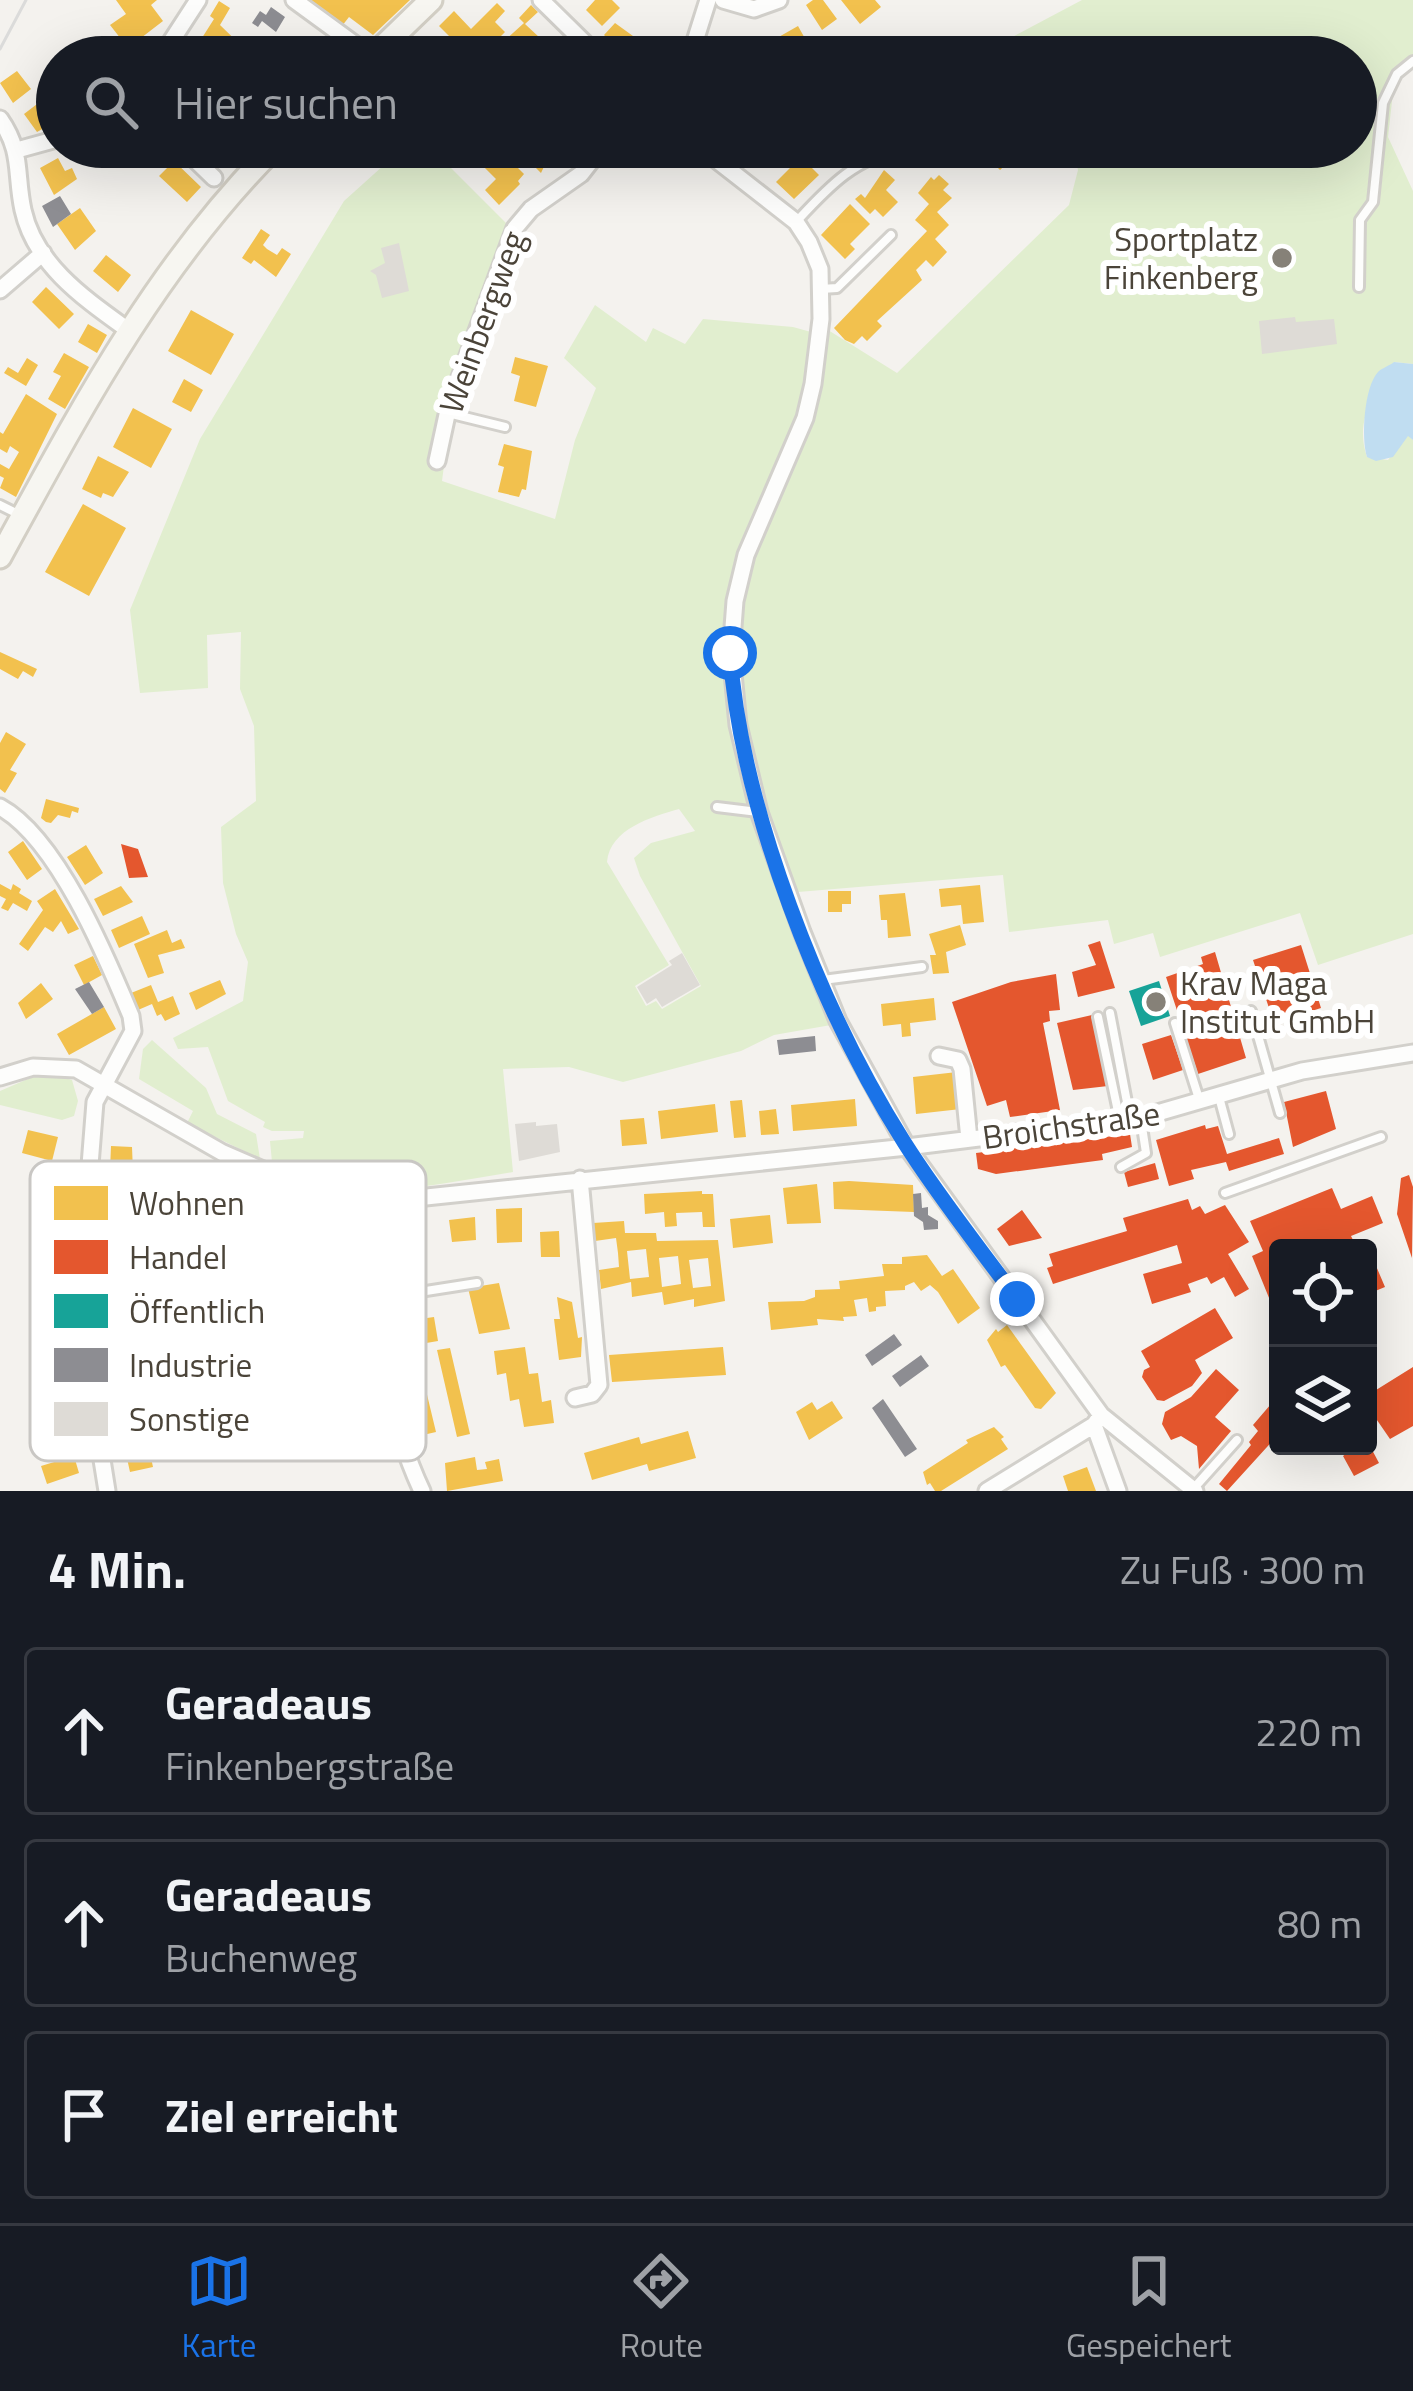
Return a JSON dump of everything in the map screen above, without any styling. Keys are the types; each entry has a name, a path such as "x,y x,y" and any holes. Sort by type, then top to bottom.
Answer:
{"main road":[{"path":"394,36 431,0"},
{"path":"0,557 128,330 207,221 256,168"}],"street":[{"path":"175,36 198,0"},
{"path":"294,0 343,36"},
{"path":"541,0 578,36"},
{"path":"697,36 708,0"},
{"path":"723,0 754,10 779,0"},
{"path":"0,119 17,150 23,210 31,236 80,294 128,330"},
{"path":"17,150 36,145"},
{"path":"204,168 214,178"},
{"name":"Weinbergweg","path":"437,461 447,412 520,218 586,168"},
{"path":"727,168 796,222 818,257 821,289 821,319 805,418 746,555 735,601 730,653 734,697 759,812 822,980 880,1103 1097,1420 1118,1491"},
{"path":"0,290 43,253"},
{"path":"0,807 37,835 93,932 131,1016 133,1030 102,1084 92,1123 90,1161"},
{"name":"Broichstraße","path":"426,1196 1130,1120 1302,1071 1413,1054"},
{"path":"939,1055 958,1060 962,1069 969,1139"},
{"name":"Broichstraße","path":"0,1077 33,1067 64,1067 242,1161"},
{"path":"575,1398 592,1394 599,1385 580,1179"},
{"path":"1097,1420 1194,1490"},
{"path":"987,1491 1097,1420"},
{"path":"102,1461 107,1491"},
{"path":"410,1461 422,1491"}],"lane":[{"path":"1377,162 1383,103 1397,74 1413,61"},
{"path":"796,222 838,179 858,168"},
{"path":"1359,287 1360,220 1373,202 1376,168"},
{"path":"821,289 837,288 891,235"},
{"path":"447,412 505,427"},
{"path":"0,505 22,517"},
{"path":"717,807 759,812"},
{"path":"822,980 922,968"},
{"path":"1251,1011 1280,1114"},
{"path":"1111,1013 1130,1120"},
{"path":"1098,1017 1130,1120 1146,1153 1120,1167"},
{"path":"1175,1023 1200,1103"},
{"path":"1219,1097 1229,1134"},
{"path":"1225,1193 1381,1137"},
{"path":"426,1291 477,1283"},
{"path":"1194,1490 1237,1440"}],"green space":[{"path":"1082,0 1413,0 1413,69 1393,92 1388,137 1413,191 1413,364 1394,362 1368,407 1363,431 1367,457 1388,460 1408,435 1413,440 1413,934 1318,965 1300,913 1160,957 1153,933 1114,944 1108,920 1009,932 1003,875 798,892 776,832 762,835 831,1025 774,1035 741,1051 623,1082 569,1067 503,1069 513,1172 426,1186 426,1161 272,1161 270,1141 303,1138 304,1131 263,1127 265,1122 228,1101 208,1047 178,1049 173,1038 243,1001 248,962 223,883 221,827 256,801 254,726 240,689 241,632 207,635 208,688 140,693 130,610 200,439 344,201 381,168 451,168 506,223 489,296 436,425 433,456 445,458 442,481 555,519 575,440 596,388 564,358 595,305 646,342 653,328 685,344 703,319 828,330 897,373 1069,205 1078,170 1377,168 1377,36 1014,36","holes":["679,809 695,831 651,843 634,858 640,876 701,986 662,1009 656,1001 646,1006 635,986 669,965 607,862 624,833 656,816"]},
{"path":"152,1040 206,1088 217,1114 256,1134 260,1159 187,1123 193,1111 139,1079 143,1049"},
{"path":"44,1072 72,1080 78,1101 74,1116 62,1120 0,1105 0,1091"}],"water":[{"path":"1394,362 1413,364 1413,440 1408,436 1393,457 1376,461 1367,457 1365,449 1367,400 1373,379"}],"building: Wohnen":[{"path":"116,0 157,0 151,5 163,21 144,36 119,36 110,25 126,14"},
{"path":"306,0 410,0 373,35 349,17 342,26"},
{"path":"595,0 612,0 620,8 602,26 586,10"},
{"path":"823,0 837,19 822,30 806,5"},
{"path":"841,0 875,0 881,7 860,24"},
{"path":"219,1 230,8 220,25 231,36 203,36 214,19 210,16"},
{"path":"497,3 505,11 495,22 505,32 501,36 449,36 439,26 454,11 471,29"},
{"path":"531,5 538,12 525,24 538,36 510,36 524,23 519,18"},
{"path":"615,23 633,36 605,36"},
{"path":"798,26 804,36 780,36"},
{"path":"17,71 31,89 13,103 0,83"},
{"path":"36,105 36,131 24,114"},
{"path":"40,168 72,168 77,179 54,195"},
{"path":"167,168 181,168 201,187 187,202 159,176"},
{"path":"485,168 518,168 524,174 499,205 485,190 496,179"},
{"path":"790,168 812,168 819,175 794,199 776,182"},
{"path":"884,170 895,180 886,190 898,202 883,217 875,209 870,214 855,199 861,194 865,198"},
{"path":"939,175 949,184 943,190 952,198 937,212 949,225 935,239 947,252 933,267 926,260 916,270 922,280 877,321 882,326 867,341 862,336 854,344 845,340 834,328 927,231 915,220 929,204 918,193 931,177 934,180"},
{"path":"850,204 870,224 850,244 855,249 845,259 821,235"},
{"path":"80,208 96,231 75,250 57,224"},
{"path":"261,229 270,235 263,245 267,249 277,255 282,248 291,254 276,277 254,260 251,264 242,258"},
{"path":"106,255 131,275 118,292 93,271"},
{"path":"46,287 74,314 59,329 32,302"},
{"path":"191,310 234,334 211,375 168,351"},
{"path":"88,324 107,335 97,353 78,342"},
{"path":"64,353 89,367 65,409 48,399 61,376 53,372"},
{"path":"515,357 548,366 536,407 514,401 520,376 511,373"},
{"path":"27,358 38,365 26,386 4,373 8,367 18,373"},
{"path":"184,379 203,390 191,412 172,402"},
{"path":"26,394 57,414 16,497 0,488 4,478 0,464 9,469 19,452 10,446 7,453 0,449 0,432 3,434"},
{"path":"133,408 172,429 151,468 113,447"},
{"path":"504,444 532,451 526,490 519,497 498,492"},
{"path":"98,456 129,472 113,497 103,493 101,498 82,489"},
{"path":"83,504 126,528 89,596 45,572"},
{"path":"0,652 37,669 33,677 23,671 18,679 0,669"},
{"path":"6,732 26,744 10,770 17,773 5,793 0,789 0,743"},
{"path":"46,799 79,808 78,813 46,822 41,818"},
{"path":"23,841 42,869 27,880 8,852"},
{"path":"86,845 103,873 85,885 67,857"},
{"path":"0,884 21,889 19,893 32,901 27,911 13,903 8,911 1,908 6,899 0,896"},
{"path":"980,885 984,922 963,924 961,905 941,907 939,889"},
{"path":"121,886 133,902 103,916 94,899"},
{"path":"55,889 79,929 68,934 61,921 53,932 45,927 28,951 19,944 43,910 37,901"},
{"path":"828,891 851,891 851,904 842,904 842,912 828,912"},
{"path":"905,893 911,936 888,938 879,895"},
{"path":"142,916 150,934 119,948 111,930"},
{"path":"960,925 966,945 946,952 949,973 933,974 930,955 936,955 929,934"},
{"path":"167,930 172,943 181,939 185,948 158,955 164,973 148,978 134,944"},
{"path":"93,956 102,975 84,985 74,965"},
{"path":"220,980 226,994 196,1010 189,993"},
{"path":"41,983 53,999 26,1019 18,1003"},
{"path":"151,985 158,1002 173,996 180,1014 165,1021 152,1004 138,1010 131,993"},
{"path":"934,998 936,1020 910,1023 911,1036 902,1037 901,1024 883,1026 881,1004"},
{"path":"104,1007 116,1029 69,1055 57,1034"},
{"path":"957,1072 961,1109 916,1114 913,1077"},
{"path":"855,1099 857,1126 793,1131 791,1105"},
{"path":"742,1100 746,1137 734,1138 730,1101"},
{"path":"715,1104 718,1132 661,1139 658,1111"},
{"path":"776,1109 779,1134 761,1135 759,1111"},
{"path":"644,1118 647,1144 622,1146 620,1120"},
{"path":"28,1130 58,1137 52,1161 22,1153"},
{"path":"111,1146 132,1147 133,1161 110,1161"},
{"path":"833,1182 913,1185 914,1212 834,1209"},
{"path":"817,1184 821,1223 787,1224 783,1188"},
{"path":"644,1194 713,1194 715,1227 703,1227 702,1212 676,1213 677,1226 665,1227 664,1212 645,1214"},
{"path":"522,1208 522,1242 497,1243 496,1209"},
{"path":"770,1215 773,1243 733,1248 730,1219"},
{"path":"475,1217 476,1240 452,1242 449,1220"},
{"path":"624,1221 625,1233 656,1233 657,1241 718,1240 725,1301 694,1307 694,1299 664,1305 662,1292 632,1297 631,1282 601,1289 599,1270 619,1267 618,1253 616,1238 595,1241 593,1223","holes":["646,1249 649,1277 630,1279 627,1251","678,1256 681,1284 662,1287 659,1258","708,1258 711,1286 693,1288 689,1260"]},
{"path":"559,1231 560,1257 541,1257 540,1232"},
{"path":"927,1255 942,1276 953,1269 980,1308 958,1324 938,1292 930,1285 921,1291 914,1282 905,1290 885,1291 886,1306 876,1311 869,1312 867,1298 854,1300 857,1316 843,1317 844,1321 817,1319 818,1325 771,1330 768,1302 804,1301 815,1297 815,1290 840,1289 839,1281 884,1276 882,1264 902,1264 902,1257"},
{"path":"499,1283 510,1329 479,1334 468,1288"},
{"path":"557,1297 572,1302 578,1338 582,1337 581,1357 559,1360 554,1319 560,1319"},
{"path":"434,1317 438,1341 426,1343 426,1318"},
{"path":"1007,1325 1056,1393 1041,1409 1035,1408 1005,1365 1001,1367 987,1340"},
{"path":"525,1347 529,1374 538,1373 542,1402 551,1400 554,1423 524,1427 519,1399 510,1401 506,1373 497,1375 494,1351"},
{"path":"723,1347 726,1375 612,1382 609,1355"},
{"path":"450,1348 470,1434 457,1437 437,1350"},
{"path":"426,1390 436,1432 426,1434"},
{"path":"832,1401 843,1418 809,1440 796,1412 812,1402 817,1410"},
{"path":"994,1427 1008,1449 941,1491 927,1485 923,1472 968,1443 966,1440"},
{"path":"688,1431 696,1458 649,1471 647,1464 592,1480 584,1453 639,1437 641,1444"},
{"path":"475,1457 477,1470 499,1459 503,1481 447,1491 445,1463"},
{"path":"75,1461 79,1473 47,1484 41,1466"},
{"path":"128,1461 152,1461 153,1467 130,1472"},
{"path":"1087,1467 1096,1491 1068,1491 1063,1476"}],"building: Handel":[{"path":"121,844 138,849 148,877 129,878"},
{"path":"1100,941 1115,988 1078,997 1072,972 1096,965 1088,945"},
{"path":"1301,945 1321,1008 1274,1023 1253,960"},
{"path":"1215,952 1246,1058 1198,1074 1166,977 1203,964 1201,957"},
{"path":"1056,974 1060,1010 1049,1011 1050,1021 1043,1023 1060,1110 1010,1117 1006,1100 987,1106 952,1002 1011,982"},
{"path":"1092,1015 1108,1086 1073,1090 1057,1023"},
{"path":"1171,1035 1183,1070 1153,1080 1142,1044"},
{"path":"1326,1091 1336,1129 1293,1147 1284,1102"},
{"path":"1205,1125 1206,1129 1218,1126 1227,1154 1279,1138 1284,1154 1229,1171 1226,1162 1191,1170 1194,1179 1169,1186 1156,1140"},
{"path":"1130,1134 1132,1147 1102,1154 1103,1160 996,1174 978,1169 976,1153"},
{"path":"1155,1163 1159,1179 1128,1187 1124,1172"},
{"path":"1409,1175 1412,1258 1397,1214 1401,1178"},
{"path":"1332,1188 1341,1209 1372,1196 1383,1223 1352,1239 1269,1239 1269,1298 1252,1256 1263,1251 1250,1221"},
{"path":"1188,1199 1192,1210 1200,1206 1205,1214 1225,1205 1249,1242 1228,1254 1249,1289 1235,1297 1224,1277 1211,1284 1207,1277 1188,1284 1191,1292 1152,1304 1143,1274 1182,1263 1177,1245 1053,1284 1047,1268 1053,1266 1049,1254 1127,1231 1123,1218"},
{"path":"1022,1210 1042,1238 1009,1246 997,1229"},
{"path":"1215,1308 1233,1338 1195,1360 1202,1373 1192,1386 1157,1400 1142,1377 1150,1367 1141,1351"},
{"path":"1413,1367 1413,1426 1390,1439 1377,1420 1377,1389"},
{"path":"1216,1369 1239,1390 1215,1417 1231,1431 1199,1469 1197,1446 1181,1436 1171,1440 1162,1424 1165,1412 1191,1397"},
{"path":"1269,1406 1269,1445 1227,1491 1219,1484 1251,1445 1258,1431 1253,1425"},
{"path":"1375,1455 1379,1463 1354,1476 1343,1456"}],"building: Öffentlich":[{"path":"1159,981 1170,1016 1141,1026 1129,991"}],"building: Industrie":[{"path":"271,7 285,17 276,32 262,21 258,27 252,23 260,11 266,15"},
{"path":"60,196 71,214 53,227 42,206"},
{"path":"89,982 104,1007 92,1014 75,989"},
{"path":"815,1036 816,1051 779,1055 777,1040"},
{"path":"921,1193 922,1208 928,1207 938,1229 924,1230 923,1222 914,1216 913,1194"},
{"path":"894,1334 902,1345 872,1366 865,1355"},
{"path":"921,1355 929,1366 900,1387 892,1376"},
{"path":"883,1399 917,1449 905,1457 872,1408"}],"building: Sonstige":[{"path":"399,243 409,291 382,298 376,275 370,271 385,263 381,248"},
{"path":"1295,317 1296,322 1334,319 1337,344 1262,354 1259,321"},
{"path":"682,953 700,985 662,1007 656,998 647,1004 637,987"},
{"path":"536,1122 536,1126 557,1124 560,1152 519,1161 515,1124"}],"tram line":[{"path":"0,49 26,0"}],"place":[{"name":"Sportplatz Finkenberg","path":"1282,258"},
{"name":"Krav Maga Institut GmbH","path":"1156,1002"}],"route":[{"path":"730,653 738,725 759,812 838,1021 907,1147 1017,1299"}]}
